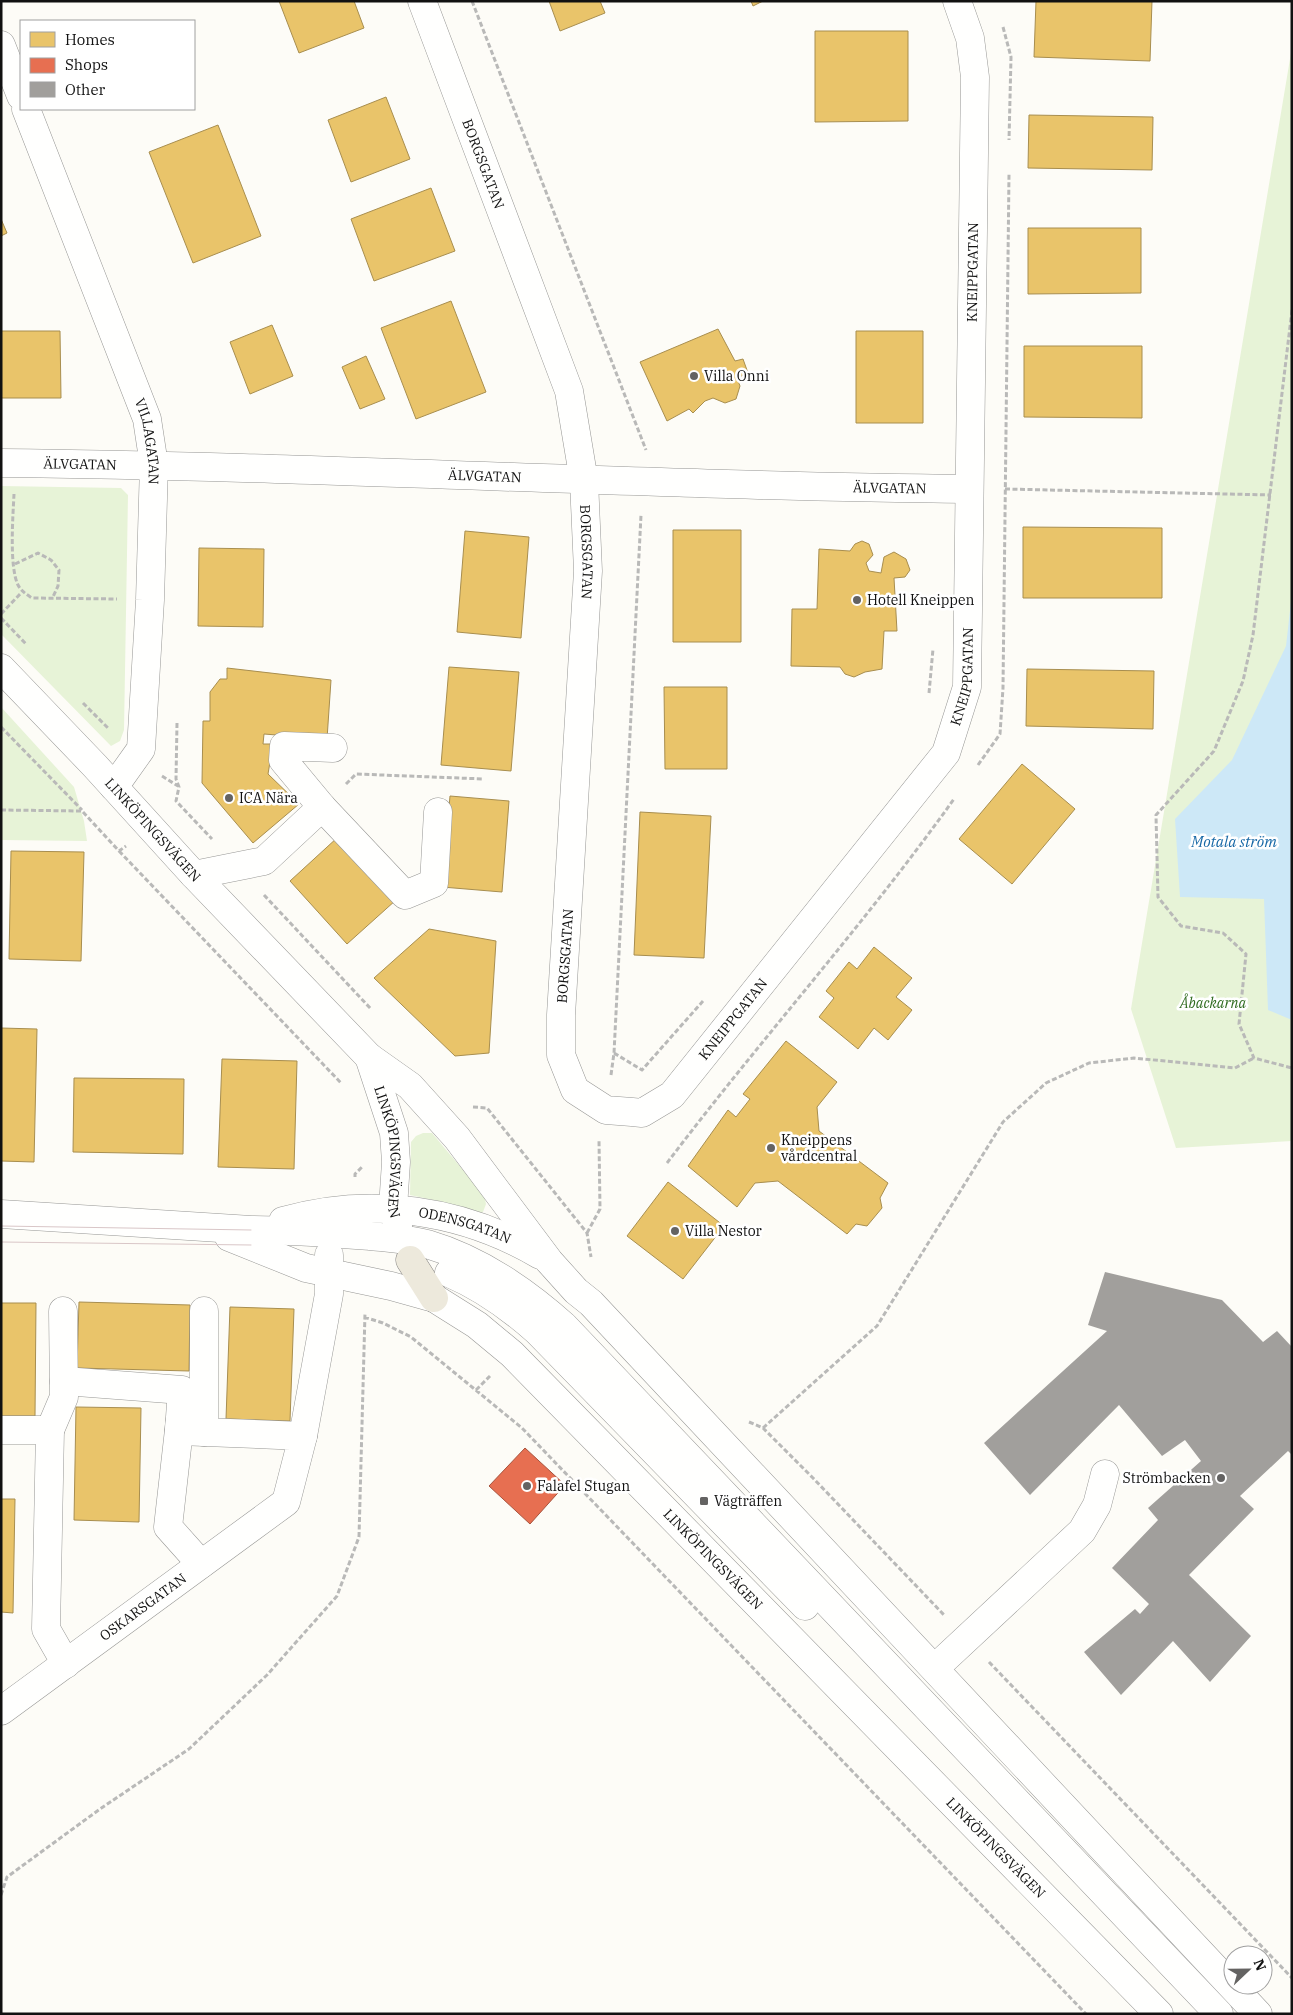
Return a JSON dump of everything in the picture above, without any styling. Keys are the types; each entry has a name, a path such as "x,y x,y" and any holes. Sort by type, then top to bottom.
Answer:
{"main road":[{"name":"LINKÖPINGSVÄGEN","path":"406,1250 434,1298"}],"street":[{"name":"BORGSGATAN","path":"422,1 569,390 584,481 588,571 561,1015 561,1055 576,1090 606,1110"},
{"name":"KNEIPPGATAN","path":"606,1110 642,1113 672,1095 946,753 967,687 975,77 970,38 958,1"},
{"path":"1,45 20,93"},
{"name":"VILLAGATAN","path":"26,110 147,419 154,465 150,600 141,749 114,787"},
{"name":"ÄLVGATAN","path":"9,463 154,465 584,481 969,488"},
{"name":"LINKÖPINGSVÄGEN","path":"1,668 194,875 369,1057 410,1086 457,1138 550,1261 935,1668 1258,2014"},
{"path":"333,748 284,746 283,760 322,807 405,895 434,883 438,812"},
{"path":"194,875 264,861 322,807"},
{"name":"LINKÖPINGSVÄGEN","path":"369,1057 394,1133 396,1162 393,1208 406,1250"},
{"path":"495,1186 538,1303"},
{"name":"ODENSGATAN","path":"1,1231 244,1237 308,1214 357,1209 393,1208 457,1220 514,1240 550,1261"},
{"path":"1,1214 244,1237 289,1230 406,1250 440,1269 471,1282 500,1300 537,1331 704,1501 1196,2014"},
{"name":"ODENSGATAN","path":"244,1237 306,1268 329,1261 361,1279 434,1298"},
{"path":"192,1427 303,1436 329,1294 329,1261 406,1250 426,1244 470,1261 513,1285 538,1303 564,1326 1219,2014"},
{"name":"LINKÖPINGSVÄGEN","path":"434,1298 477,1325 518,1360 1159,2014"},
{"path":"63,1311 64,1397 50,1430 46,1628 66,1664"},
{"path":"201,1564 168,1527 192,1427 204,1312"},
{"path":"64,1381 182,1390 192,1427"},
{"path":"1,1430 50,1430"},
{"name":"OSKARSGATAN","path":"1,1711 286,1502 303,1436"},
{"path":"935,1668 1082,1531 1097,1505 1105,1474"}],"path":[{"path":"1254,1058 1239,1024 1246,954 1223,933 1181,926 1158,897 1156,815 1214,752 1243,682 1253,635 1292,310"},
{"path":"9,463 12,538 17,583 22,592 32,598 150,600"},
{"path":"969,488 1271,495"},
{"path":"15,564 38,554 51,560 60,570 58,586 52,599"},
{"path":"1,614 22,592"},
{"path":"1,618 28,646"},
{"path":"929,696 933,647"},
{"path":"80,700 136,758 179,787"},
{"path":"119,851 176,801 179,787 176,779 178,721"},
{"path":"1,726 344,1086"},
{"path":"322,807 356,774 484,779"},
{"path":"176,801 377,1015"},
{"path":"1,810 82,811"},
{"path":"614,1053 642,1070 705,998"},
{"path":"763,1428 877,1326 1003,1122 1046,1083 1089,1063 1134,1058 1235,1068 1254,1058 1292,1068"},
{"path":"464,1107 487,1108 587,1233 593,1266"},
{"path":"587,1233 600,1209 599,1135 606,1110"},
{"path":"354,1174 357,1209"},
{"path":"1,1879 7,1877 100,1809 188,1750 267,1675 337,1596 359,1537 364,1317 361,1279"},
{"path":"364,1317 383,1323 411,1337 522,1428 1086,2014"},
{"path":"746,1421 763,1428 1292,1978"},
{"path":"1,1896 7,1877"}],"green space":[{"name":"Åbackarna","path":"1292,47 1292,1141 1176,1148 1131,1009"},
{"path":"1,486 121,488 128,495 124,730 120,741 111,746 1,634"},
{"path":"1,707 74,787 84,821 87,841 1,840"},
{"path":"423,1133 432,1133 484,1195 486,1204 483,1212 477,1215 447,1203 410,1195 411,1142 416,1136"}],"water":[{"name":"Motala ström","path":"1292,593 1292,1020 1268,1010 1264,899 1180,897 1175,819 1232,760 1286,646"}],"building: Homes":[{"path":"279,1 354,1 364,28 299,53"},
{"path":"549,1 600,1 605,13 560,31"},
{"path":"751,1 763,1 753,6"},
{"path":"1036,1 1152,1 1150,61 1034,57"},
{"path":"815,31 908,31 908,121 815,122"},
{"path":"386,97 410,159 351,182 328,120"},
{"path":"1029,115 1153,117 1152,170 1028,168"},
{"path":"218,125 261,236 193,263 149,152"},
{"path":"431,188 455,251 374,281 351,219"},
{"path":"1,219 7,233 1,236"},
{"path":"1028,228 1141,228 1141,293 1028,294"},
{"path":"451,301 486,392 416,419 381,328"},
{"path":"272,325 293,376 250,394 230,342"},
{"name":"Villa Onni","path":"718,329 735,361 743,359 748,373 737,378 740,386 736,399 725,403 713,398 705,401 693,413 689,409 667,421 640,362"},
{"path":"1,331 60,331 61,398 1,398"},
{"path":"856,331 923,331 923,423 856,423"},
{"path":"1024,346 1142,346 1142,418 1024,417"},
{"path":"366,356 385,399 360,409 342,367"},
{"path":"1023,527 1162,528 1162,598 1023,598"},
{"path":"673,530 741,530 741,642 673,642"},
{"path":"465,531 529,537 521,638 457,632"},
{"name":"Hotell Kneippen","path":"862,541 869,544 873,555 866,563 869,571 881,573 884,557 894,552 906,559 910,570 905,577 894,578 897,631 884,631 882,669 865,672 854,677 845,674 840,667 791,666 792,609 817,609 819,549 850,551 855,544"},
{"path":"199,548 264,549 263,627 198,626"},
{"path":"449,667 519,672 511,771 441,765"},
{"path":"227,668 331,680 327,739 264,734 263,744 273,744 268,774 299,804 253,843 202,783 203,721 210,721 210,692 220,679 227,679"},
{"path":"1027,669 1154,671 1153,729 1026,726"},
{"path":"664,687 727,687 727,769 665,769"},
{"path":"1022,764 1075,809 1012,884 959,839"},
{"path":"450,796 509,801 502,892 442,887"},
{"path":"640,812 711,816 704,958 634,955"},
{"path":"338,837 396,900 347,944 290,881"},
{"path":"11,851 84,852 81,961 9,959"},
{"path":"429,929 496,941 489,1053 455,1056 374,978"},
{"path":"874,947 912,978 896,997 912,1010 888,1040 874,1028 858,1049 819,1017 834,998 826,991 849,962 857,969"},
{"path":"1,1028 37,1029 34,1162 1,1161"},
{"name":"Kneippens vårdcentral","path":"786,1041 837,1082 817,1107 819,1131 888,1183 880,1198 882,1208 867,1226 856,1224 847,1234 778,1181 755,1183 737,1207 688,1166 728,1110 736,1117 750,1099 743,1094"},
{"path":"222,1059 297,1061 294,1169 218,1167"},
{"path":"74,1078 184,1079 183,1154 73,1152"},
{"name":"Villa Nestor","path":"668,1182 724,1226 683,1279 627,1236"},
{"path":"79,1302 190,1305 189,1371 77,1368"},
{"path":"1,1303 36,1303 35,1416 1,1416"},
{"path":"230,1307 294,1309 290,1421 226,1419"},
{"path":"76,1407 141,1408 139,1522 74,1520"},
{"path":"1,1499 15,1499 13,1613 1,1612"}],"building: Shops":[{"name":"Falafel Stugan","path":"525,1448 565,1485 530,1524 489,1486"}],"building: Other":[{"name":"Strömbacken","path":"1105,1272 1222,1300 1263,1342 1277,1331 1292,1347 1292,1455 1288,1451 1240,1496 1254,1509 1189,1575 1251,1636 1210,1682 1173,1641 1121,1695 1084,1652 1135,1609 1140,1614 1149,1604 1112,1568 1158,1520 1148,1508 1201,1461 1185,1440 1162,1456 1119,1405 1030,1495 984,1443 1107,1331 1088,1325"}],"tram line":[{"path":"1,1226 251,1230"},
{"path":"1,1242 251,1245"}],"place":[{"name":"Villa Onni","path":"694,376"},
{"name":"Hotell Kneippen","path":"857,600"},
{"name":"ICA Nära","path":"229,798"},
{"name":"Kneippens vårdcentral","path":"771,1148"},
{"name":"Villa Nestor","path":"675,1231"},
{"name":"Strömbacken","path":"1221,1478"},
{"name":"Falafel Stugan","path":"527,1486"},
{"name":"Vägträffen","path":"704,1501"}]}
